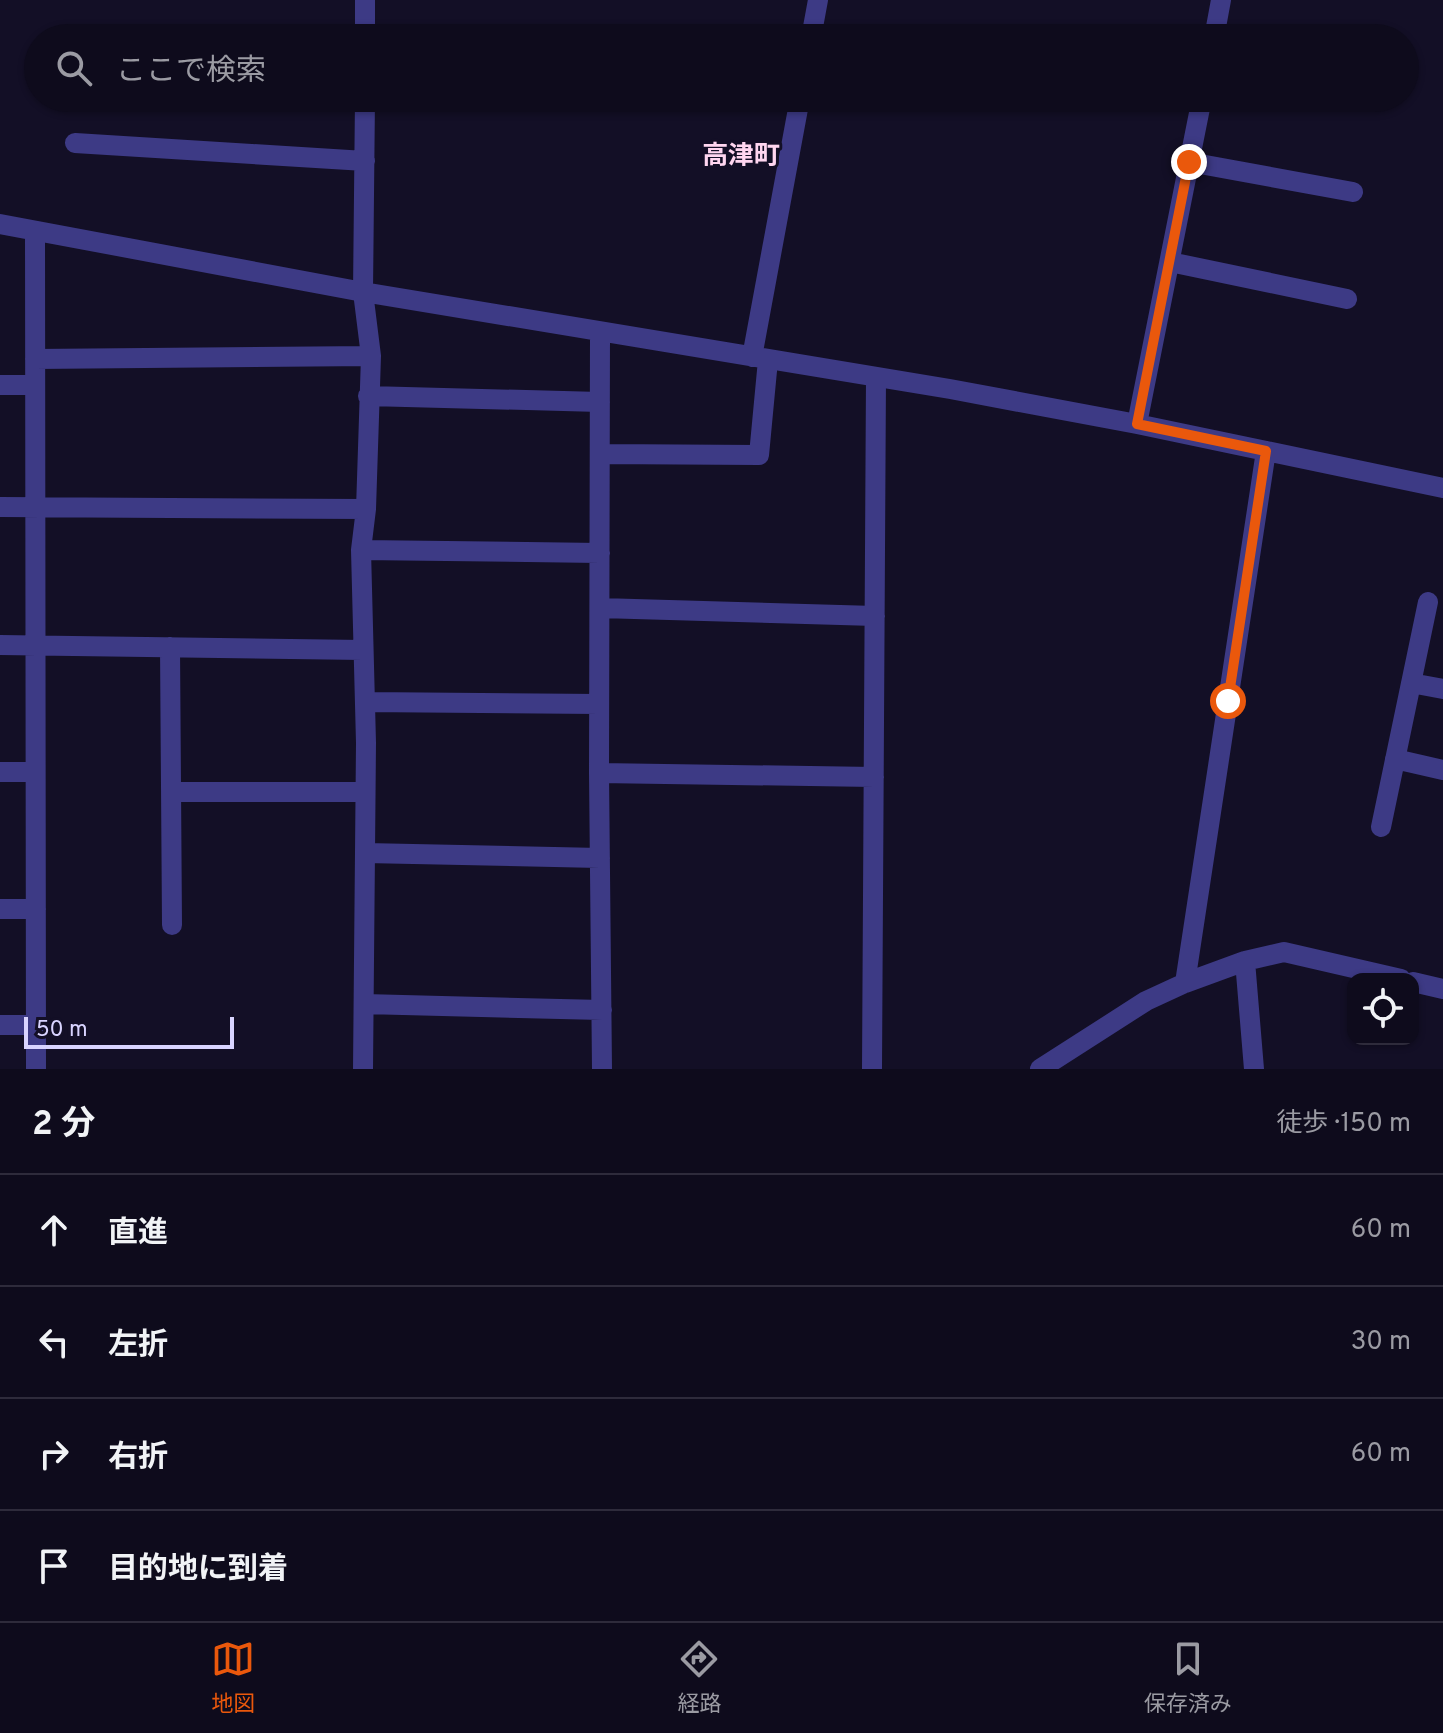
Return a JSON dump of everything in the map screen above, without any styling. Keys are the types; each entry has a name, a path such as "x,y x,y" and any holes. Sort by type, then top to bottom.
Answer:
{"street":[{"path":"365,0 365,24"},
{"path":"814,24 818,0"},
{"path":"1217,24 1221,0"},
{"path":"363,1069 365,702 361,550 366,509 371,356 363,292 365,112"},
{"path":"600,454 759,455 760,358 798,112"},
{"path":"1137,424 1199,112"},
{"path":"75,143 365,161"},
{"path":"1189,162 1353,192"},
{"path":"0,224 363,292 876,377 1137,424 1443,488"},
{"path":"35,231 36,1069"},
{"path":"1170,262 1347,299"},
{"path":"600,332 602,1069"},
{"path":"35,359 371,356"},
{"path":"872,1069 876,377"},
{"path":"0,385 35,385"},
{"path":"368,396 600,402"},
{"path":"1185,983 1266,451"},
{"path":"0,507 366,509"},
{"path":"361,550 600,553"},
{"path":"1381,827 1428,602"},
{"path":"600,608 875,616"},
{"path":"0,645 363,650"},
{"path":"170,647 172,925"},
{"path":"1411,683 1443,689"},
{"path":"365,702 599,704"},
{"path":"1395,759 1443,770"},
{"path":"0,772 35,772"},
{"path":"599,773 874,777"},
{"path":"171,792 365,792"},
{"path":"365,853 600,858"},
{"path":"0,909 36,909"},
{"path":"1040,1069 1146,1001 1245,961 1284,952 1375,973"},
{"path":"1245,961 1254,1069"},
{"path":"1419,983 1443,989"},
{"path":"364,1004 602,1010"},
{"path":"0,1025 36,1025"}],"district":[{"name":"高津町","path":"741,157"}],"route":[{"path":"1189,162 1137,424 1266,451 1228,701"}]}
